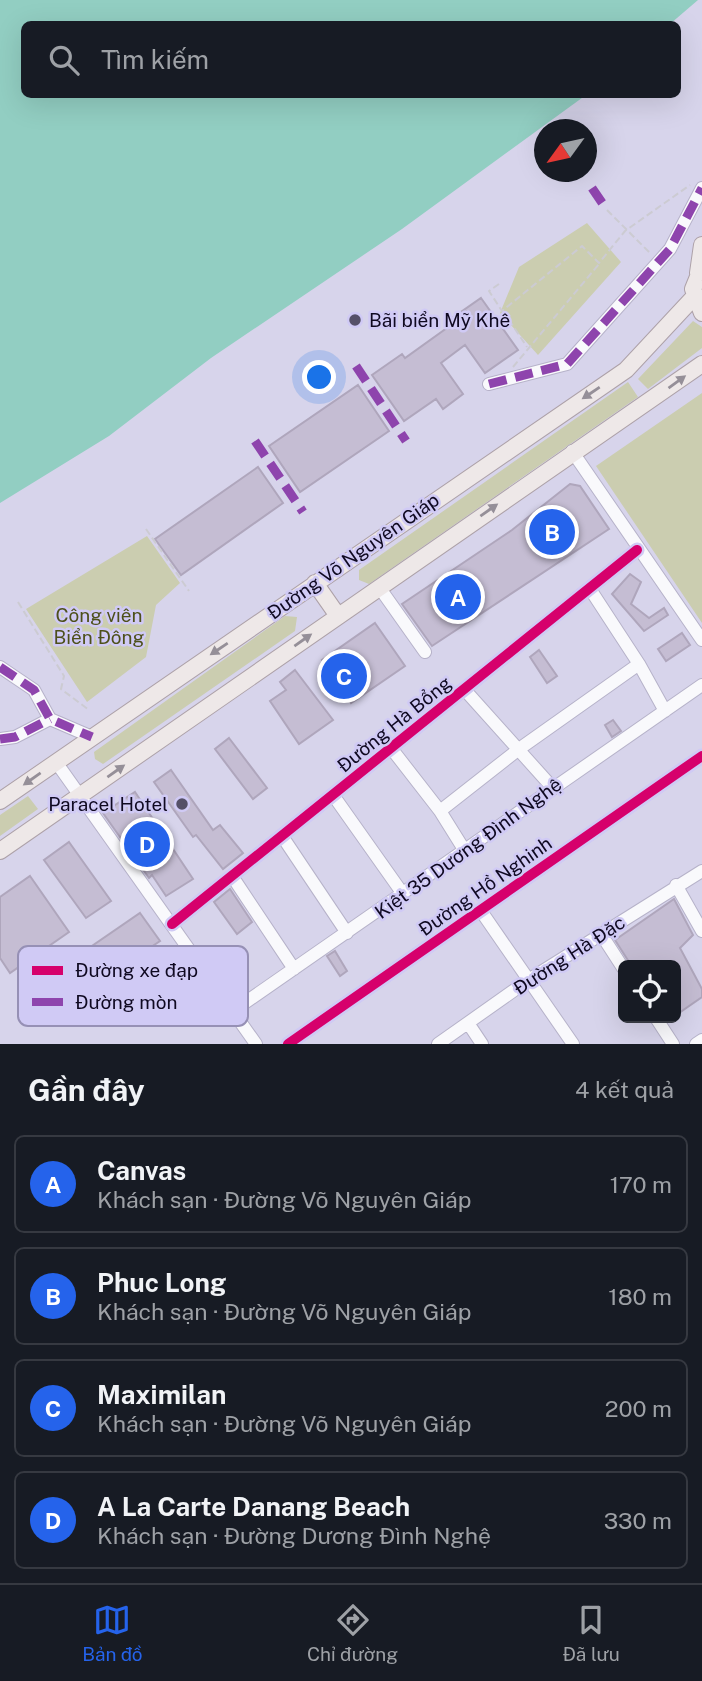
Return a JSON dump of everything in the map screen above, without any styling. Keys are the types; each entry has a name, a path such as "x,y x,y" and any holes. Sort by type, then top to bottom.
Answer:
{"main road":[{"path":"702,245 694,297 702,313"},
{"name":"Đường Võ Nguyên Giáp","path":"0,801 626,370 694,297"},
{"name":"Đường Võ Nguyên Giáp","path":"0,852 572,452 702,365"},
{"path":"316,583 338,615"}],"street":[{"path":"495,382 567,364 670,249 696,186"},
{"path":"572,452 702,640"},
{"name":"Đường Hà Bổng","path":"172,924 590,589 643,551"},
{"path":"379,587 425,652"},
{"path":"590,589 639,664 664,711"},
{"path":"440,811 519,749 639,664"},
{"path":"0,667 34,690 50,719 92,737"},
{"name":"Kiệt 35 Dương Đình Nghệ","path":"248,1001 702,685"},
{"path":"464,689 552,787"},
{"path":"0,739 15,737 50,719"},
{"path":"391,748 440,811 465,851"},
{"name":"Đường Hồ Nghinh","path":"288,1044 702,756"},
{"path":"56,762 187,946"},
{"path":"333,795 403,894"},
{"path":"282,836 347,933"},
{"name":"Đường Hà Đặc","path":"438,1044 530,979 702,871"},
{"path":"232,876 294,969"},
{"path":"676,886 702,930"},
{"path":"481,911 573,1044"},
{"path":"601,934 618,960"},
{"path":"468,1023 482,1044"},
{"path":"659,1023 673,1044"},
{"path":"243,1026 256,1044"},
{"path":"696,1044 702,1040"}],"path":[{"path":"495,382 528,348 625,231 696,186"},
{"path":"607,210 625,231 660,261"},
{"path":"502,311 582,246 599,263"},
{"path":"499,284 489,290 528,348"},
{"path":"146,529 189,590"},
{"path":"18,601 64,676 61,689 89,710"}],"green space":[{"path":"587,223 621,262 538,355 500,313 519,267"},
{"path":"693,321 702,327 702,348 648,389 638,379"},
{"path":"628,382 638,397 369,584 359,580 359,570"},
{"path":"702,393 702,623 596,466"},
{"name":"Công viên Biển Đông","path":"147,536 180,583 156,605 146,657 87,702 26,609"},
{"path":"285,616 297,617 295,631 103,764 95,759 94,752"},
{"path":"28,796 38,809 0,836 0,815"}],"shaded area":[{"path":"0,0 698,0 674,21 21,21 21,98 582,98 553,119 534,119 534,133 402,229 211,358 109,436 0,503"}],"building":[{"path":"481,298 518,350 485,373 465,345 441,363 463,394 443,409 436,399 404,421 372,375 402,354 405,358 451,325 448,321"},
{"path":"358,385 389,431 300,492 269,446"},
{"path":"258,467 283,503 181,575 155,539"},
{"path":"570,484 580,486 609,529 432,646 402,604 512,530"},
{"path":"630,574 641,582 631,604 649,618 664,608 668,615 644,631 612,594"},
{"path":"375,623 405,666 351,703 322,660"},
{"path":"682,633 690,645 666,661 658,649"},
{"path":"539,650 557,676 547,683 530,657"},
{"path":"295,670 333,720 299,744 270,701 286,690 280,682"},
{"path":"613,720 621,731 612,737 605,725"},
{"path":"229,738 267,788 253,799 215,749"},
{"path":"171,770 213,830 220,825 243,853 223,869 196,835 193,837 154,782"},
{"path":"135,792 193,879 166,896 152,875 149,878 103,813"},
{"path":"69,842 111,901 86,918 44,860"},
{"path":"30,876 69,932 49,946 18,946 18,967 10,973 0,958 0,897"},
{"path":"230,889 252,922 237,934 214,902"},
{"path":"674,899 693,935 680,948 702,989 702,997 681,1012 681,960 628,960 615,940"},
{"path":"140,913 160,941 153,946 92,946"},
{"path":"335,951 347,971 340,976 327,956"}],"marked path":[{"path":"592,188 607,210"},
{"path":"489,384 567,364 670,249 702,188"},
{"path":"356,366 406,441"},
{"path":"255,441 303,512"},
{"path":"0,667 34,690 50,719 92,737"},
{"path":"0,739 15,737 50,719"}],"cycle path":[{"path":"172,924 637,550"},
{"path":"288,1044 702,756"}],"place":[{"name":"Bãi biển Mỹ Khê","path":"355,320"},
{"name":"Phuc Long","path":"552,532"},
{"name":"Canvas","path":"458,597"},
{"name":"Maximilan","path":"344,676"},
{"name":"Paracel Hotel","path":"182,804"},
{"name":"A La Carte Danang Beach","path":"147,844"}]}
